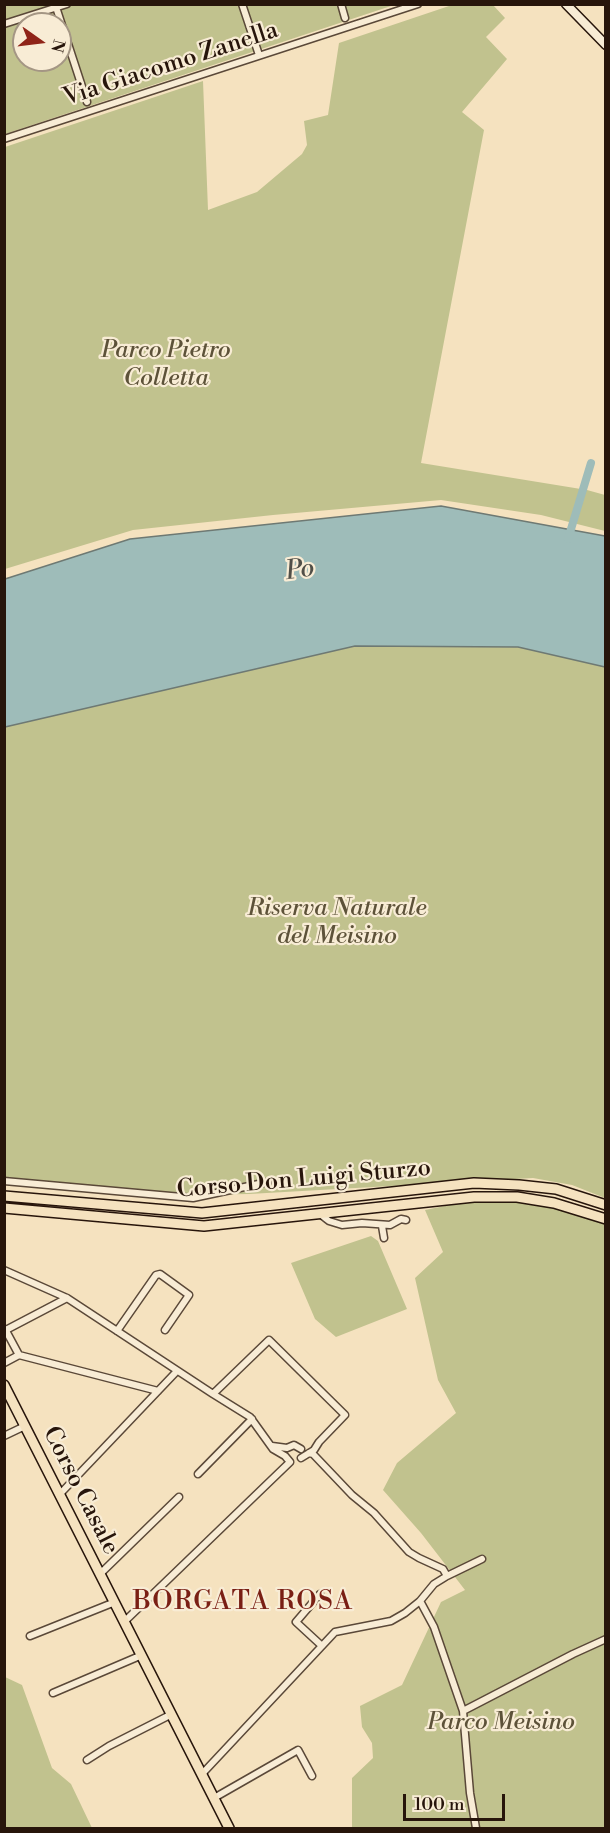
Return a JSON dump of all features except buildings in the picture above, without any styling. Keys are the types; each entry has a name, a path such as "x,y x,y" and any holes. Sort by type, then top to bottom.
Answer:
{"main road":[{"name":"Corso Don Luigi Sturzo","path":"4,1196 202,1213 474,1183 556,1189 606,1205"},
{"name":"Corso Don Luigi Sturzo","path":"4,1208 204,1226 474,1197 517,1197 554,1203 606,1219"},
{"name":"Corso Casale","path":"4,1385 172,1714 226,1827"}],"street":[{"path":"4,24 67,4"},
{"path":"242,4 259,55"},
{"path":"341,4 345,18"},
{"name":"Via Giacomo Zanella","path":"4,139 418,4"},
{"path":"566,4 606,45"},
{"path":"56,6 87,102"},
{"path":"4,1180 193,1198 268,1182"},
{"path":"319,1214 329,1221 342,1224 363,1223 382,1226 390,1225 401,1219 406,1220"},
{"path":"382,1226 384,1238"},
{"path":"4,1270 67,1298 177,1371 252,1419 270,1445 287,1459 296,1462 314,1450 345,1415 269,1340 213,1394"},
{"path":"117,1331 156,1275 160,1274 189,1295 165,1330"},
{"path":"19,1355 5,1330 67,1298"},
{"path":"4,1363 19,1355 158,1391"},
{"path":"59,1495 177,1371"},
{"path":"198,1474 252,1419"},
{"name":"Corso Casale","path":"4,1436 25,1426"},
{"path":"270,1445 287,1448 294,1445 301,1449 319,1442"},
{"path":"125,1622 287,1459 287,1448"},
{"path":"301,1449 301,1458"},
{"path":"309,1453 313,1454 352,1495 374,1514 409,1552 443,1569 447,1576"},
{"name":"Corso Casale","path":"100,1574 179,1497"},
{"path":"202,1774 335,1632 390,1621 420,1601 434,1584 482,1559"},
{"path":"320,1594 296,1622 322,1646"},
{"path":"420,1601 434,1627 463,1711 470,1793 476,1828"},
{"path":"30,1636 115,1602"},
{"path":"463,1711 606,1639"},
{"path":"53,1693 142,1655"},
{"path":"87,1760 109,1746 172,1714"},
{"path":"214,1798 298,1750 312,1776"}],"green space":[{"path":"4,5 394,5 5,134"},
{"name":"Parco Pietro Colletta","path":"452,5 493,5 505,18 486,37 507,59 462,112 484,130 421,463 587,490 605,495 605,531 541,515 441,500 133,530 5,569 5,147 203,81 208,210 257,192 302,154 307,145 304,121 328,115 339,43"},
{"name":"Riserva Naturale del Meisino","path":"355,646 518,647 605,667 605,1198 572,1185 533,1178 249,1194 190,1195 5,1184 4,727"},
{"name":"Parco Meisino","path":"496,1201 530,1203 562,1209 606,1223 605,1828 352,1828 352,1778 373,1758 372,1743 362,1727 360,1706 402,1685 441,1602 465,1590 421,1533 383,1490 397,1463 456,1413 438,1380 415,1278 443,1252 425,1210 460,1203"},
{"path":"371,1236 378,1241 407,1309 336,1337 315,1319 291,1263"},
{"path":"5,1677 22,1685 52,1768 71,1784 92,1828 5,1828"}],"water":[{"name":"Po","path":"441,506 605,536 605,667 518,647 355,646 5,727 5,579 130,539"}],"waterway":[{"path":"568,539 591,463"}],"district":[{"name":"BORGATA ROSA","path":"243,1603"}]}
